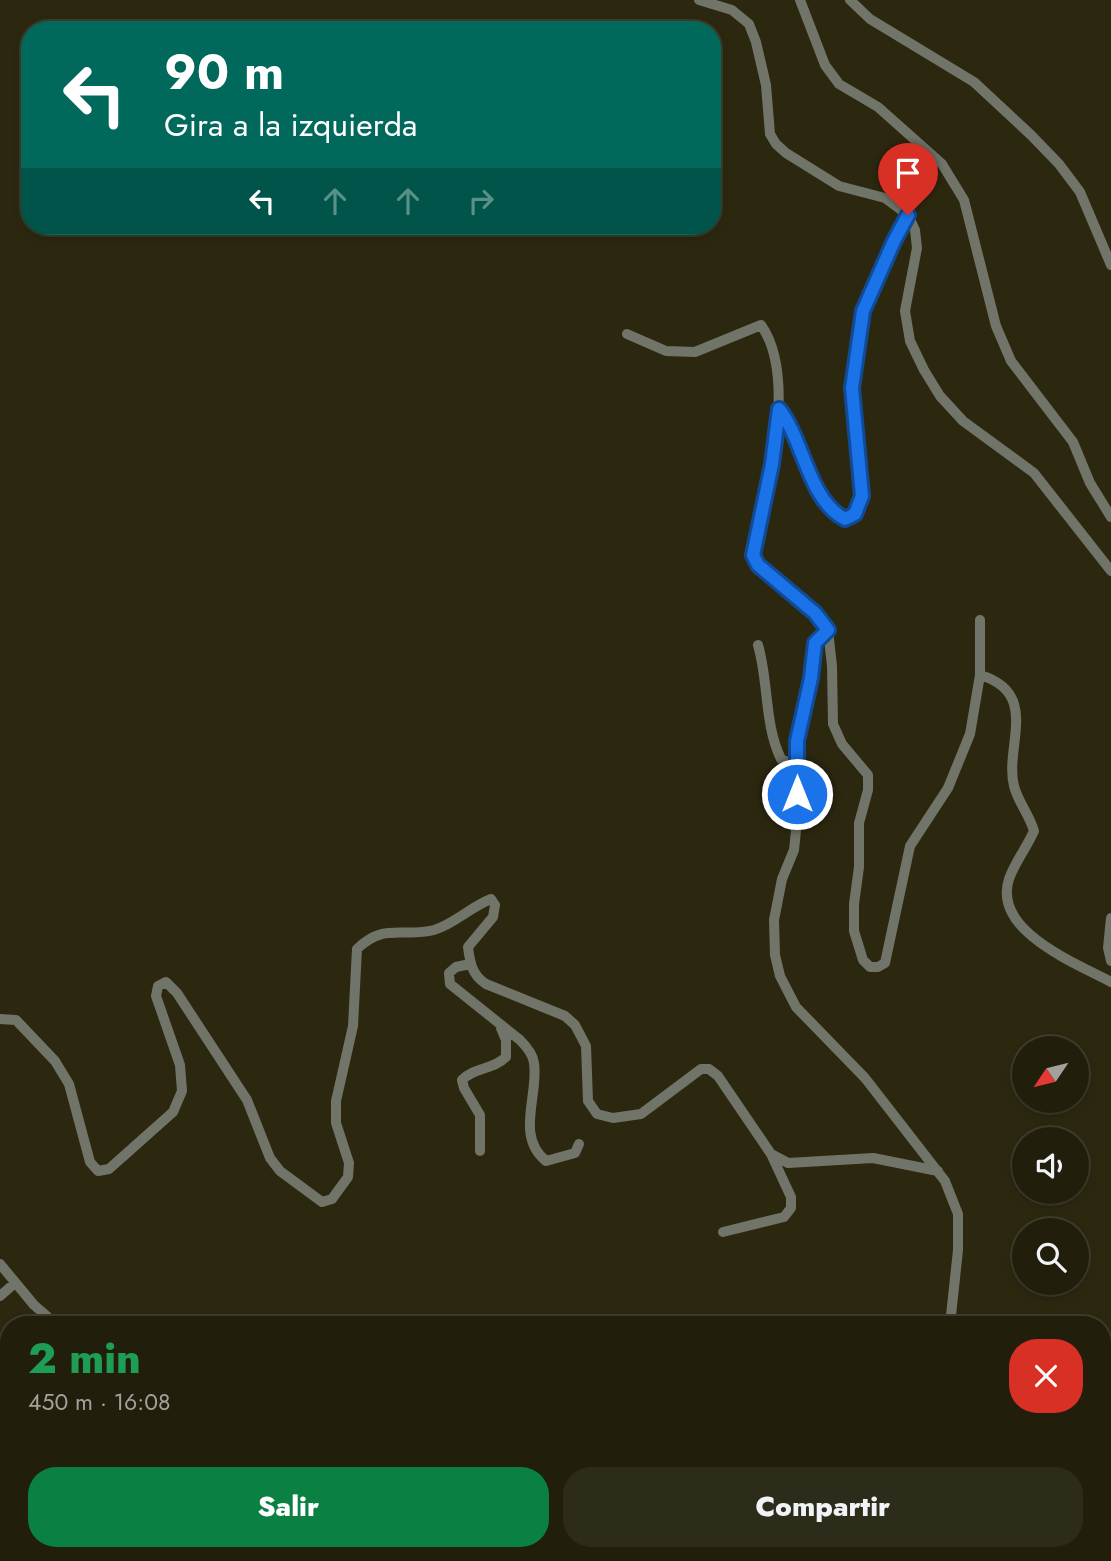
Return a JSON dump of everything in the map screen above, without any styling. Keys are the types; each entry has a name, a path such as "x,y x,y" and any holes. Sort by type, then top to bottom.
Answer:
{"street":[{"path":"699,0 732,10 749,24 766,85 771,134 776,144 839,186 885,198 908,215 915,230 916,248 905,311 910,341 924,370 940,396 963,421 1034,473 1111,571"},
{"path":"800,0 825,65 839,84 878,107 942,164 964,200 996,326 1011,361 1073,442 1090,483 1111,517"},
{"path":"850,0 870,19 974,82 1031,135 1059,164 1080,192 1111,265"},
{"path":"779,409 790,423 821,497 835,514 845,519 855,514 862,496 852,388 863,311 908,215"},
{"path":"627,334 666,351 695,352 761,324 770,337 777,370 779,409 772,464 753,555 758,565 815,613 828,630 834,724 842,744 868,775 868,790 859,823 854,931 863,960 870,967 885,963 910,846 948,788 970,733 980,675 979,620"},
{"path":"828,630 815,643 811,678 797,741 797,821 794,850 782,879 774,920 775,955 780,976 796,1007 865,1078 945,1181 958,1214 958,1250 951,1316"},
{"path":"758,645 764,668 772,740 780,759 797,766"},
{"path":"980,675 1000,683 1013,700 1017,724 1013,785 1030,816 1034,831 1009,880 1007,897 1010,911 1021,927 1038,942 1111,982"},
{"path":"0,1019 16,1020 55,1061 69,1084 90,1162 98,1171 109,1169 173,1112 182,1091 180,1065 156,996 158,986 166,982 177,993 247,1100 270,1158 280,1171 322,1202 332,1199 348,1177 349,1163 336,1123 337,1101 353,1026 357,949 367,939 379,933 430,931 448,925 491,899 495,905 493,917 468,947 470,964 477,978 486,984 565,1016 575,1025 586,1046 588,1101 597,1114 613,1118 641,1114 701,1069 709,1069 718,1076 771,1154 791,1197 791,1208 784,1217 723,1232"},
{"path":"1111,918 1108,948 1111,961"},
{"path":"470,964 456,967 449,973 450,984 520,1040 529,1049 534,1063 529,1126 536,1153 546,1161 575,1153 579,1144"},
{"path":"480,1151 480,1115 462,1080 467,1074 498,1065 506,1057 506,1040 500,1025"},
{"path":"771,1154 788,1163 873,1158 938,1171"},
{"path":"0,1264 47,1316"},
{"path":"0,1296 15,1283"}],"route":[{"path":"797,794 797,741 811,678 815,643 828,630 815,613 758,565 753,555 772,464 779,409 790,423 821,497 835,514 845,519 855,514 862,496 852,388 863,311 908,215"}]}
